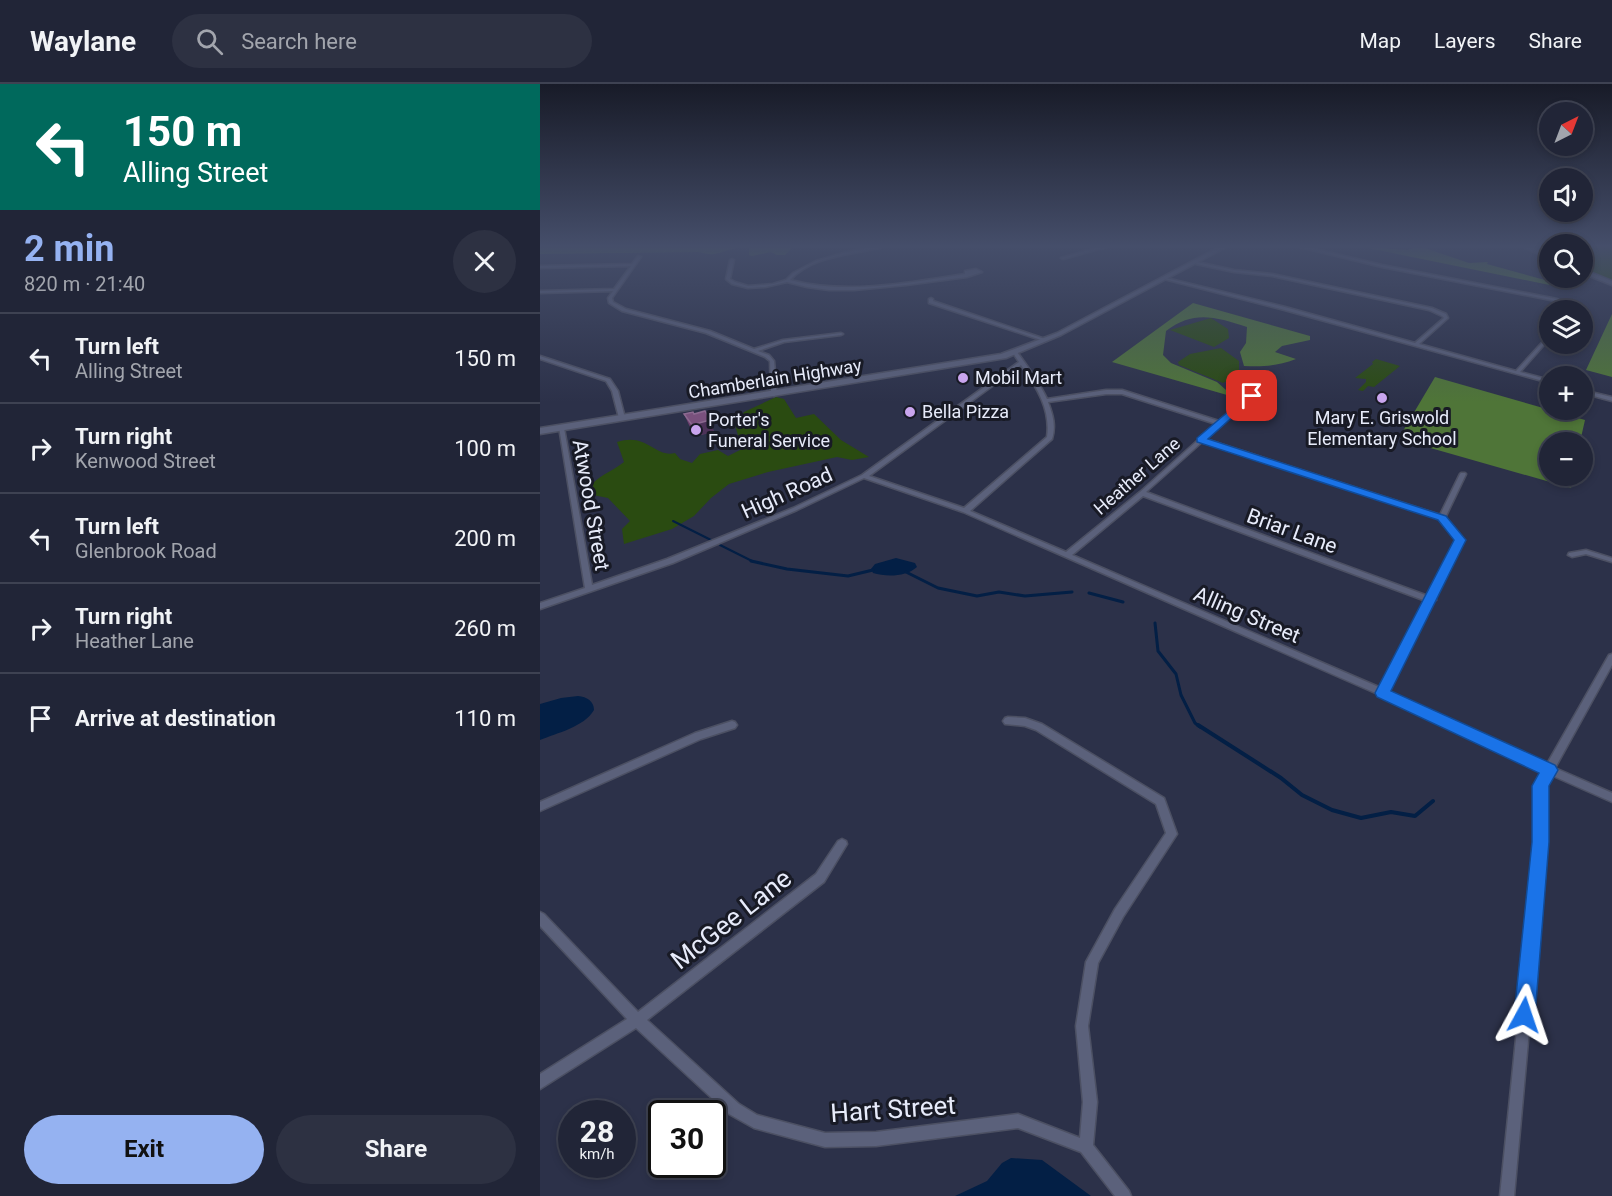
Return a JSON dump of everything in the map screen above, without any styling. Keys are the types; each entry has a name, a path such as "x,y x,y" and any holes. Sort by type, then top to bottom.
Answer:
{"main road":[{"path":"1015,353 1046,340 1129,298"},
{"name":"Chamberlain Highway","path":"540,431 977,362 1015,353"}],"street":[{"path":"610,298 611,303 615,306 708,333 755,350 772,361 774,394"},
{"path":"1239,298 1418,344 1539,379"},
{"path":"1378,298 1430,309 1444,315 1446,318 1418,344"},
{"path":"931,299 931,302 1046,340"},
{"path":"755,350 783,341 841,334"},
{"path":"1518,373 1539,348"},
{"path":"964,511 1050,438 1054,426 1044,401 1015,353"},
{"path":"540,357 608,380 615,391 622,418"},
{"name":"High Road","path":"540,606 698,550 795,509 864,476 1022,362"},
{"path":"1044,401 1122,392 1219,423"},
{"name":"Heather Lane","path":"1066,556 1142,493 1254,393"},
{"path":"1593,394 1612,399"},
{"name":"Atwood Street","path":"561,428 589,589"},
{"path":"1201,440 1442,518 1460,540 1432,600 1383,693"},
{"path":"1442,518 1463,474"},
{"name":"Alling Street","path":"864,476 964,511 1383,693 1612,798"},
{"name":"Briar Lane","path":"1142,493 1432,600"},
{"path":"1572,555 1586,552 1612,560"},
{"path":"1507,1196 1541,842 1540,786 1612,657"},
{"path":"1008,721 1029,723 1042,729 1160,801 1172,834 1119,913 1092,962 1082,1026 1090,1102 1086,1147 1124,1196"},
{"path":"540,807 698,736 732,725"},
{"name":"McGee Lane","path":"540,1082 638,1020 820,878 842,844"},
{"name":"Hart Street","path":"540,918 638,1020 734,1109 754,1121 773,1128 825,1140 876,1139 1018,1121 1086,1147"}],"green space":[{"path":"1193,303 1310,336 1310,340 1282,346 1275,352 1296,359 1270,366 1244,366 1240,352 1246,343 1247,327 1205,317 1186,320 1166,331 1163,355 1171,363 1217,382 1234,397 1112,362"},
{"path":"1612,314 1612,377 1593,372 1593,366 1588,366"},
{"path":"1211,318 1228,329 1229,338 1214,347 1170,330"},
{"path":"1221,348 1239,361 1239,370 1223,383 1179,365 1178,362 1190,354"},
{"path":"1376,359 1400,366 1374,387 1368,386 1363,391 1358,390 1366,379 1355,378"},
{"path":"1435,377 1539,407 1539,420 1585,420 1582,432 1539,432 1539,479 1413,443 1403,431"},
{"path":"776,397 784,399 796,418 814,414 841,440 869,457 852,460 837,457 768,472 729,484 711,498 694,516 672,529 624,544 622,529 630,521 608,498 593,495 593,483 624,462 617,442 636,440 668,454 675,453 680,459 692,463 700,454 718,450 728,456 742,449 735,425 744,412"}],"water":[{"path":"896,558 915,563 917,567 907,573 896,575 873,573 871,569 875,564"},
{"path":"578,696 587,698 593,704 594,710 590,716 570,729 540,740 540,704"},
{"path":"1011,1158 1042,1160 1091,1196 955,1196 987,1181 1002,1163"}],"building":[{"path":"705,411 710,420 692,425 684,414 693,412 694,414"}],"waterway":[{"path":"673,521 711,540"},
{"path":"720,545 753,561"},
{"path":"753,561 787,569 848,576 873,570"},
{"path":"906,572 938,588 977,596 999,592 1025,596 1072,592"},
{"path":"1089,593 1123,602"},
{"path":"1155,623 1158,651 1176,674 1181,695 1195,723 1200,727"},
{"path":"1198,725 1281,778 1302,795 1332,810 1361,818 1391,812 1415,816 1433,801"}],"place":[{"name":"Mobil Mart","path":"963,378"},
{"name":"Mary E. Griswold Elementary School","path":"1382,398"},
{"name":"Bella Pizza","path":"910,412"},
{"name":"Porter's Funeral Service","path":"696,430"}],"route":[{"path":"1252,396 1201,440 1442,518 1460,540 1432,600 1383,693 1550,770 1540,786 1541,842 1524,1015"}]}
